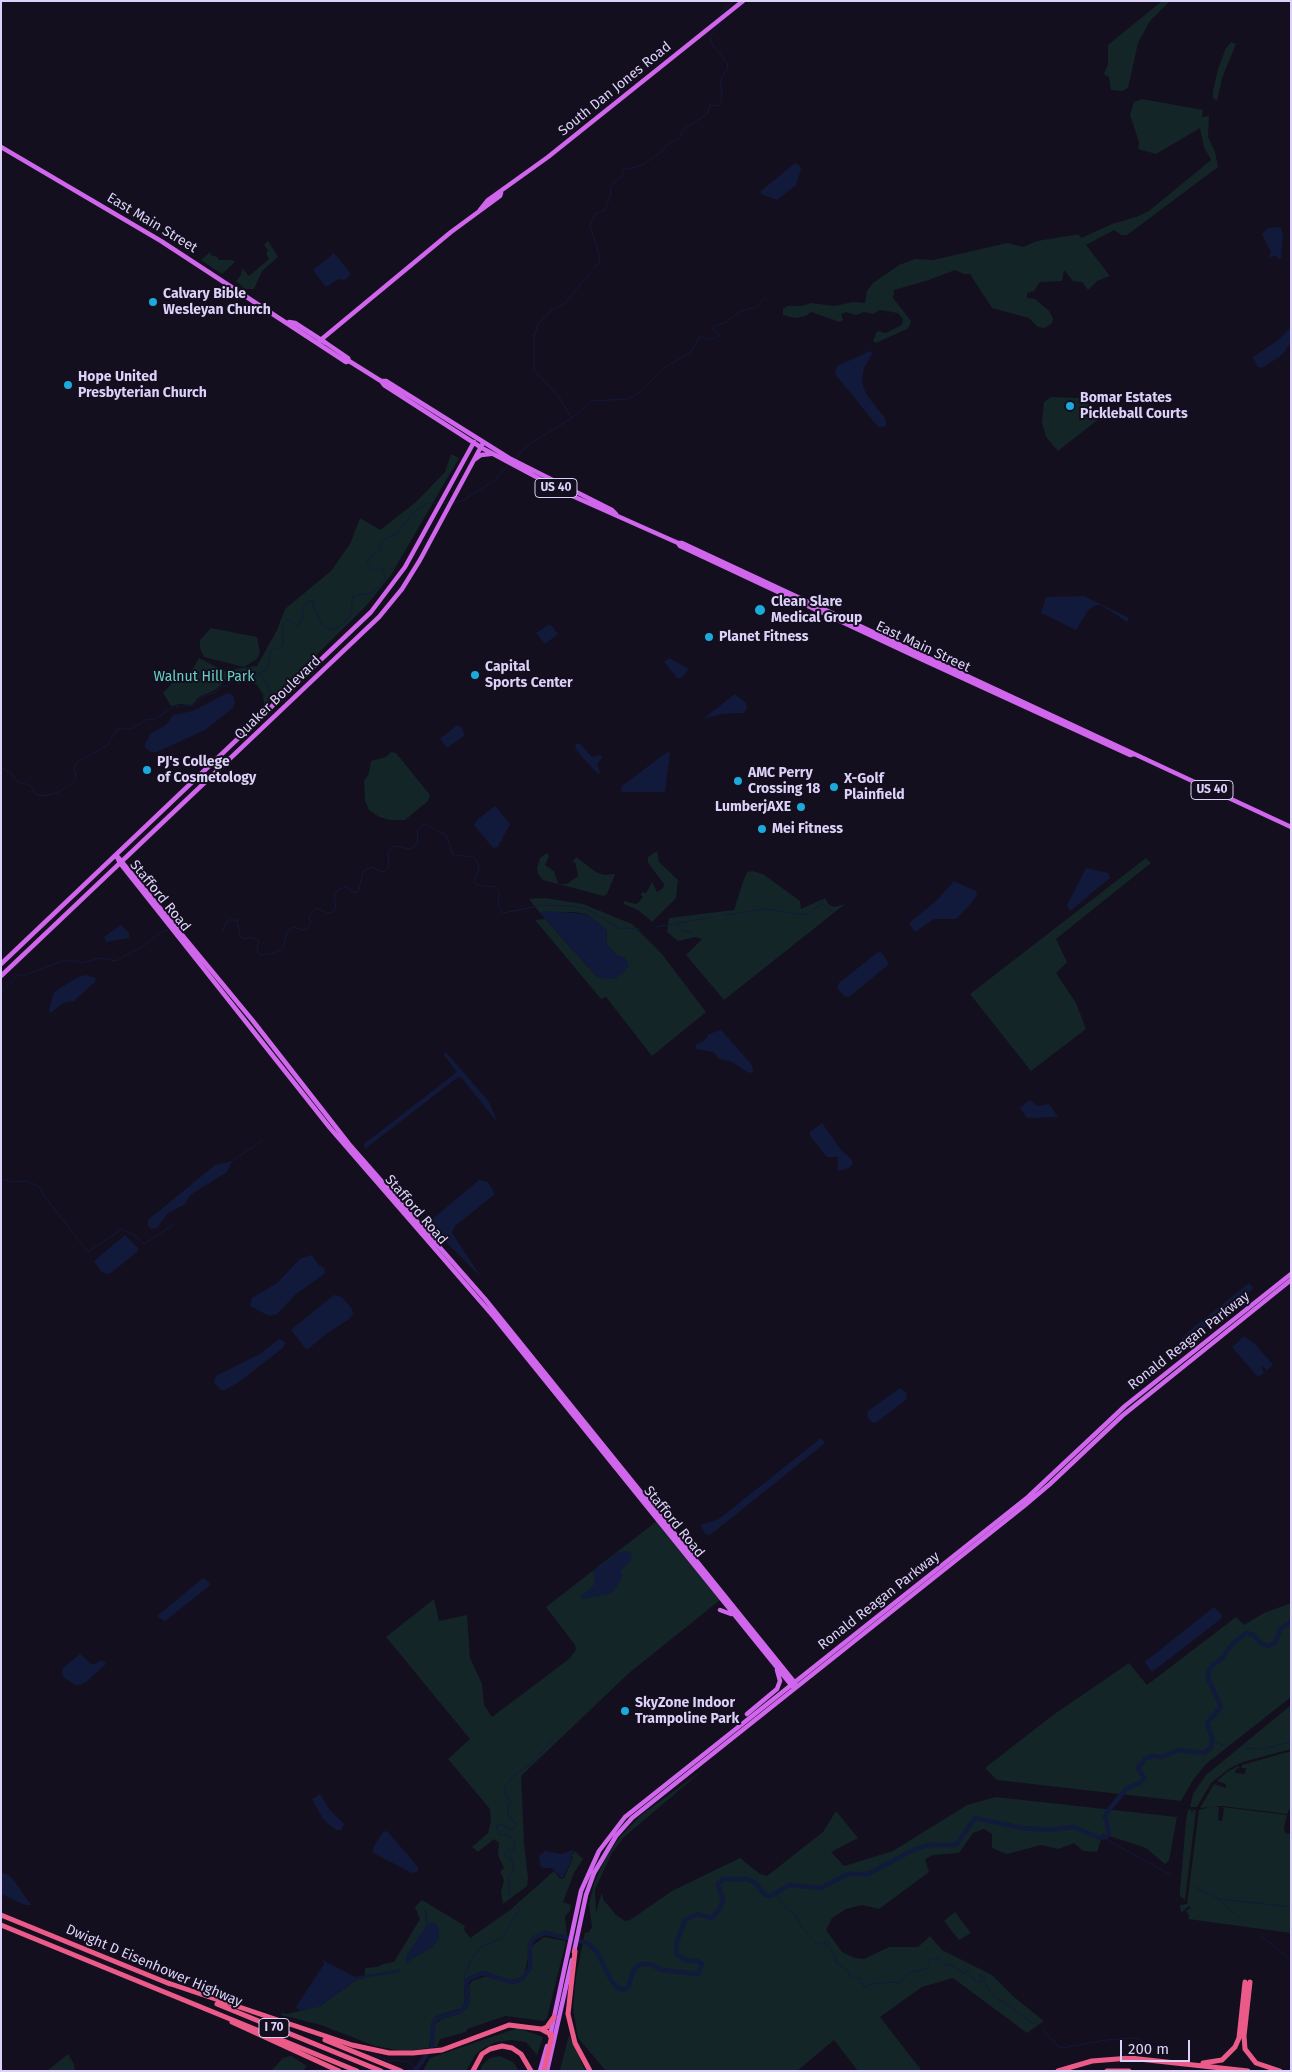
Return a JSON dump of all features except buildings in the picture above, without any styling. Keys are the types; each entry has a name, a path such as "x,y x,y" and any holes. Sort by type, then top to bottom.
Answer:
{"highway":[{"name":"Dwight D Eisenhower Highway","path":"1,1915 381,2071"},
{"name":"Dwight D Eisenhower Highway","path":"1,1925 357,2071"},
{"path":"575,1949 568,2014 575,2043 590,2071"},
{"path":"1059,2071 1072,2066 1117,2058 1211,2063 1229,2055 1239,2038 1248,1982 1245,2046 1249,2056 1256,2064 1280,2071"},
{"path":"168,1983 370,2050 413,2054 442,2050 507,2026 520,2025 541,2029 551,2032 546,2071"},
{"path":"168,1993 338,2071"},
{"path":"541,2029 548,2026 554,2017"},
{"path":"287,2024 401,2071"},
{"path":"279,2044 332,2071"},
{"path":"473,2071 482,2054 490,2049 502,2046 512,2048 522,2054 531,2071"},
{"path":"1156,2060 1248,2071"},
{"path":"1107,2071 1129,2071"}],"main road":[{"name":"South Dan Jones Road","path":"319,341 480,210 488,200 501,193 743,1"},
{"name":"East Main Street","path":"1,147 161,240 288,322 295,323 319,341 348,358 349,361 381,381 386,382 474,440 516,465 678,543 702,552 1291,827"},
{"name":"East Main Street","path":"381,381 384,385 461,435 474,440"},
{"path":"461,435 468,450"},
{"name":"Quaker Boulevard","path":"1,964 371,612 400,575 474,440"},
{"name":"East Main Street","path":"482,445 492,454 507,460"},
{"name":"Quaker Boulevard","path":"1,976 379,617 406,582 482,445"},
{"path":"473,460 481,455 492,454"},
{"name":"East Main Street","path":"678,543 686,550 923,660 1130,755 1134,754"},
{"name":"Stafford Road","path":"116,855 341,1134 485,1299 796,1688"},
{"name":"Stafford Road","path":"122,862 343,1144 482,1303 771,1660 792,1683"},
{"name":"Ronald Reagan Parkway","path":"551,2032 585,1878 608,1837 634,1808 1028,1497 1130,1402 1291,1274"},
{"name":"Ronald Reagan Parkway","path":"550,2046 564,1996 586,1895 594,1872 607,1849 625,1825 641,1810 1037,1495 1122,1416 1291,1280"},
{"path":"720,1610 729,1612 748,1635 754,1638"},
{"path":"717,1743 777,1689 780,1677 771,1660"},
{"path":"540,2071 548,2054"}],"green space":[{"path":"1162,1 1170,1 1150,21 1138,43 1128,88 1123,91 1111,90 1109,77 1104,74 1108,64 1108,45"},
{"path":"1231,42 1236,44 1222,78 1217,101 1213,98 1213,91 1218,69 1226,48"},
{"path":"1142,99 1203,110 1202,117 1209,116 1208,137 1215,152 1218,167 1127,235 1121,235 1114,230 1086,245 1110,276 1097,281 1088,290 1082,282 1073,281 1064,270 1062,281 1040,282 1034,291 1027,293 1027,298 1035,299 1049,311 1053,318 1052,323 1045,328 1038,327 1029,318 992,308 970,274 964,274 955,270 894,290 893,298 911,321 910,325 907,329 876,343 873,341 877,331 886,333 902,325 903,319 898,313 880,310 873,314 864,312 856,315 846,312 841,314 843,320 840,322 811,312 806,316 795,318 783,315 783,309 787,306 802,306 811,303 834,306 853,302 865,303 867,291 873,283 899,265 915,259 933,260 1007,243 1023,247 1037,241 1074,235 1079,235 1081,238 1112,224 1149,211 1211,160 1204,147 1200,128 1156,154 1138,149 1139,142 1130,115 1134,102"},
{"path":"268,241 278,257 262,271 254,289 245,289 236,281 241,275 242,268 249,276 269,259 266,253 268,250 264,245"},
{"path":"210,252 211,255 219,260 232,260 235,262 222,274 201,260"},
{"path":"1051,397 1079,398 1089,404 1100,418 1058,451 1046,437 1042,423 1044,402"},
{"path":"451,454 459,458 391,575 366,606 269,702 264,704 263,694 257,685 246,679 239,684 232,675 235,669 257,666 277,630 285,609 331,571 350,544 360,518 380,530 416,502 445,472"},
{"path":"211,628 257,637 260,652 257,659 244,667 204,657 200,648 200,640"},
{"name":"Walnut Hill Park","path":"199,658 232,675 215,690 199,697 192,705 181,704 171,706 163,693 172,683 190,674"},
{"path":"391,752 396,753 430,795 428,801 405,820 390,820 379,817 369,810 365,801 364,781 369,773 371,761 386,757"},
{"path":"657,851 659,862 678,880 676,898 652,922 638,910 624,904 624,901 636,904 639,902 643,897 641,895 642,892 646,893 652,882 657,892 663,888 664,884 648,863 648,857"},
{"path":"547,853 549,856 545,865 554,871 560,884 567,884 578,876 575,862 572,863 576,857 596,872 604,875 615,874 607,894 604,896 543,880 538,874 537,868 540,858"},
{"path":"1146,858 1151,863 1056,939 1067,962 1056,973 1076,1003 1086,1029 1031,1071 970,994"},
{"path":"752,871 763,874 800,901 801,909 825,898 828,904 834,907 845,904 724,1000 686,955 702,939 695,937 678,941 667,932 669,918 734,910 747,872"},
{"path":"545,898 583,904 632,924 661,953 706,1012 652,1056 606,997 601,999 535,920 545,919 598,978 626,958 618,956 610,950 606,943 607,934 587,914 574,912 540,913 529,899"},
{"path":"657,1521 720,1600 629,1673 521,1776 527,1886 503,1904 501,1892 504,1880 500,1872 504,1868 498,1855 499,1843 494,1839 478,1852 472,1847 488,1833 491,1821 490,1809 448,1759 470,1739 386,1637 434,1599 439,1621 467,1615 470,1658 482,1684 484,1705 492,1717 569,1659 576,1650 575,1645 546,1607"},
{"path":"1291,1603 1291,1697 1206,1764 1193,1780 1181,1801 997,1780 985,1768 1053,1715 1129,1663 1147,1685 1236,1617 1244,1625 1264,1613"},
{"path":"1291,1705 1291,1749 1243,1762 1230,1768 1211,1783 1197,1807 1190,1807 1193,1794 1206,1775"},
{"path":"1291,1751 1291,1811 1288,1810 1288,1814 1222,1806 1200,1808 1214,1784 1226,1788 1226,1784 1217,1781 1227,1772 1238,1766 1240,1768 1236,1769 1235,1773 1245,1774 1246,1768 1241,1768 1242,1765"},
{"path":"704,1769 623,1838 612,1853 595,1889 596,1912 602,1892 603,1899 616,1915 625,1921 630,1920 672,1891 740,1858 760,1874 767,1876 823,1832 836,1811 858,1838 831,1852 844,1866 893,1851 967,1805 996,1797 1177,1817 1169,1861 1165,1864 1146,1848 1103,1834 1097,1852 1083,1851 1074,1843 1058,1849 1041,1845 1007,1854 992,1848 992,1834 984,1829 973,1833 959,1853 933,1855 925,1859 929,1872 879,1909 862,1905 846,1909 832,1918 826,1930 842,1952 855,1958 864,1959 889,1947 918,1947 930,1936 942,1950 992,1975 1014,1997 1044,2021 1027,2033 953,1978 922,1987 880,2017 922,2071 858,2071 834,2040 797,2071 606,2071 578,2038 573,2009 576,1977 585,1932 588,1933 592,1927 589,1904 594,1884 604,1861 619,1838 640,1816"},
{"path":"1219,1807 1218,1820 1222,1821 1224,1809 1222,1807 1287,1815 1284,1827 1285,1833 1291,1834 1291,1933 1188,1919 1189,1915 1186,1911 1191,1908 1189,1906 1181,1913 1180,1905 1187,1904 1199,1810"},
{"path":"1190,1809 1192,1812 1194,1811 1191,1809 1196,1810 1185,1900 1180,1896 1180,1890 1186,1821 1188,1810"},
{"path":"575,1851 583,1859 574,1873 563,1902 571,1905 570,1911 565,1916 567,1937 545,1933 532,1939 524,1976 510,1981 484,1971 469,1977 464,1983 465,2001 462,2008 439,2015 433,2020 429,2048 403,2051 375,2046 321,2025 281,2015 282,2013 287,2014 320,2006 358,1979 365,1978 365,1968 394,1962 420,1919 415,1907 422,1900 465,1926 464,1930 470,1938 510,1910 554,1871 560,1879 564,1878 573,1858 570,1854 574,1854"},
{"path":"955,1912 971,1933 959,1940 944,1921"},
{"path":"544,1937 566,1941 547,2018 544,2021 505,2016 467,2029 466,2032 440,2039 437,2047 433,2047 434,2025 443,2018 459,2014 467,2008 470,2000 469,1985 472,1981 489,1975 508,1982 522,1982 532,1965 532,1946"},
{"path":"518,2028 543,2037 537,2055 526,2042 511,2040 496,2042 475,2055 466,2071 423,2071 430,2058"},
{"path":"569,2035 584,2068 586,2071 560,2070"},
{"path":"68,2054 74,2064 75,2071 47,2071"},
{"path":"291,2056 307,2066 302,2071 271,2071 283,2058"},
{"path":"500,2056 513,2062 519,2071 480,2071 482,2065 490,2058"}],"water":[{"path":"795,163 801,169 796,185 777,200 761,194 761,191"},
{"path":"1268,228 1281,228 1283,235 1281,258 1278,259 1275,255 1269,258 1271,252 1262,234"},
{"path":"334,253 351,274 345,280 339,279 326,287 313,270"},
{"path":"1291,327 1291,342 1282,355 1262,368 1258,367 1253,357 1277,341"},
{"path":"870,351 873,353 864,368 862,382 866,394 885,418 886,425 883,427 878,427 835,374 837,366"},
{"path":"1084,596 1129,618 1127,622 1101,605 1096,605 1089,609 1076,630 1041,613 1046,597"},
{"path":"550,624 558,634 545,644 536,633"},
{"path":"669,658 689,669 681,678 677,678 664,662"},
{"path":"227,693 233,695 235,702 233,708 205,730 157,752 151,752 145,748 151,733 166,725 173,715 193,711"},
{"path":"735,694 746,703 747,708 744,713 721,714 703,719"},
{"path":"457,725 461,727 465,735 447,748 440,739"},
{"path":"576,744 580,744 592,757 601,755 602,758 597,764 600,773 598,774 583,758 575,748"},
{"path":"667,752 670,753 665,792 621,792 622,786"},
{"path":"495,806 510,824 498,847 493,848 474,825 477,820"},
{"path":"1086,868 1108,873 1110,878 1070,911 1067,905"},
{"path":"954,881 976,891 977,895 956,919 934,919 915,932 909,923 935,902"},
{"path":"545,911 587,914 607,929 606,943 618,956 626,958 629,966 615,979 598,978 540,913"},
{"path":"121,925 129,933 129,938 106,942 104,937"},
{"path":"878,952 882,953 889,964 849,997 845,997 837,988 839,983"},
{"path":"86,975 96,978 95,982 74,1001 63,1003 51,1013 49,1010 54,992 78,977"},
{"path":"721,1030 752,1065 753,1072 749,1073 730,1061 719,1059 713,1052 696,1049 696,1045 704,1041 709,1034"},
{"path":"446,1052 489,1102 497,1122 461,1077 458,1077 365,1149 364,1144 457,1072 444,1055"},
{"path":"1030,1100 1037,1106 1049,1104 1058,1117 1027,1118 1020,1108"},
{"path":"822,1123 853,1163 849,1168 838,1171 838,1157 827,1157 810,1136 810,1132"},
{"path":"232,1161 227,1172 190,1195 185,1204 167,1214 157,1228 151,1229 148,1226 148,1220 215,1165"},
{"path":"479,1180 488,1182 495,1194 455,1226 452,1233 481,1277 433,1229 429,1222"},
{"path":"125,1235 138,1248 138,1251 111,1273 106,1274 101,1271 94,1261"},
{"path":"312,1255 318,1264 325,1269 324,1274 295,1295 277,1314 269,1316 250,1306 252,1298 277,1283 301,1258"},
{"path":"1249,1283 1253,1288 1246,1295 1227,1308 1187,1343 1182,1342 1182,1338 1195,1326"},
{"path":"334,1295 342,1297 352,1309 353,1314 307,1350 291,1330"},
{"path":"1244,1336 1255,1344 1273,1365 1267,1370 1261,1365 1264,1373 1258,1377 1232,1347"},
{"path":"279,1339 285,1342 284,1347 239,1382 222,1391 214,1382 216,1376 260,1354"},
{"path":"900,1388 906,1392 907,1399 873,1423 867,1417 868,1411"},
{"path":"821,1438 825,1443 710,1535 705,1534 701,1525 719,1519"},
{"path":"627,1551 632,1554 631,1561 620,1571 623,1576 614,1591 609,1594 582,1599 581,1596 595,1584 593,1570 600,1567 618,1552"},
{"path":"203,1578 209,1582 210,1585 208,1587 165,1621 157,1616"},
{"path":"1214,1607 1222,1615 1222,1618 1152,1672 1145,1663 1146,1661"},
{"path":"80,1654 91,1664 102,1660 106,1664 86,1682 77,1686 63,1677 62,1672 63,1668"},
{"path":"320,1794 329,1809 344,1824 341,1830 336,1830 323,1819 312,1799"},
{"path":"387,1831 418,1867 417,1872 412,1873 373,1853 373,1848 383,1832"},
{"path":"573,1850 574,1853 570,1854 572,1859 562,1879 552,1868 543,1868 540,1865 539,1856 545,1851 562,1854"},
{"path":"1,1872 10,1876 31,1905 25,1905 1,1894"},
{"path":"424,1909 426,1910 428,1925 434,1922 439,1928 439,1938 434,1946 406,1963 406,1956 427,1924"},
{"path":"323,1960 355,1977 401,1969 399,1972 358,1979 320,2006 298,2010 296,2007 324,1964"}],"waterway":[{"path":"720,17 721,12 734,1"},
{"path":"593,269 599,263 600,258 590,226 595,214 605,210 611,193 610,187 622,176 623,170 642,165 661,152 671,141 677,140 681,136 682,130 707,114 710,105 717,106 721,103 722,91 720,87 722,77 728,68 727,63 712,44 710,36 720,25 720,21"},
{"path":"571,417 559,397 534,370 534,336 538,324 552,310 564,304 591,272"},
{"path":"516,459 525,447 575,416 591,401 627,399 641,392 662,369 691,352 700,336 706,340 717,337 719,334 713,330 714,326 725,323 740,311 757,307 763,299 768,300"},
{"path":"454,503 462,501 495,480 509,464"},
{"path":"1,768 10,772 18,782 30,785 36,794 46,796 58,792 69,786 76,778 74,768 77,762 107,746 117,729 132,729 145,720 155,719 173,707 194,705 201,697 216,692 221,686 228,686 237,674 250,676 267,670 271,650 278,649 283,645 283,623 288,619 298,626 302,619 304,605 308,601 314,601 313,606 323,626 331,630 339,627 350,617 353,596 374,592 385,579 383,569 372,570 367,564 368,559 379,551 381,541 397,533 416,510 427,503 437,503"},
{"path":"441,503 450,503"},
{"path":"258,673 267,683 270,694 273,696"},
{"path":"222,932 228,920 237,920 240,936 243,939 252,937 259,941 257,950 259,955 270,954 283,949 287,931 293,927 304,930 308,928 311,923 309,916 316,908 328,913 333,912 336,909 334,896 338,890 345,887 356,893 359,890 363,871 372,867 382,872 386,870 389,867 388,852 391,848 396,846 410,849 415,846 418,843 417,830 425,824 446,835 453,855 473,857 477,861 479,868 474,881 477,885 496,887 499,891 498,906 503,913 543,905 573,906 589,910 619,928 640,929"},
{"path":"819,905 823,900"},
{"path":"724,915 766,909 805,915 822,904 833,912"},
{"path":"656,927 713,917"},
{"path":"678,925 683,931 692,932"},
{"path":"1,992 18,975 25,975 62,961 78,961 81,963 101,958 116,961 143,946 164,930 169,931"},
{"path":"232,1161 263,1140"},
{"path":"1,1179 14,1182 27,1181 40,1187 45,1197 88,1252 122,1229 137,1237 144,1244 173,1225"},
{"path":"415,2071 432,2047 433,2024 437,2018 459,2012 465,2007 468,2000 466,1983 469,1979 482,1973 511,1982 521,1980 530,1968 530,1945 534,1938 540,1935 546,1933 588,1943 597,1952 611,1980 618,1988 624,1990 628,1987 634,1969 641,1964 653,1965 661,1970 698,1974 702,1964 697,1961 688,1961 677,1955 676,1944 685,1920 698,1914 712,1918 720,1908 723,1900 718,1884 723,1879 747,1879 755,1883 765,1895 771,1896 789,1885 821,1888 848,1874 868,1874 915,1849 929,1845 956,1845 975,1818 1022,1828 1048,1830 1073,1827 1100,1838 1106,1837 1109,1834 1105,1816 1126,1789 1141,1782 1144,1778 1138,1768 1145,1759 1152,1756 1161,1757 1179,1750 1204,1753 1211,1748 1212,1738 1207,1723 1221,1707 1208,1678 1208,1672 1212,1666 1222,1658 1234,1642 1247,1633 1253,1635 1260,1643 1268,1646 1275,1643 1281,1628 1291,1622"},
{"path":"510,1895 508,1876 513,1871 513,1864 511,1858 507,1858 505,1854 508,1849 515,1851 514,1842 508,1835 500,1835 496,1826 502,1824 512,1830 517,1824 508,1817 508,1807 511,1802 506,1796 505,1786 517,1773 532,1763 553,1739"},
{"path":"1212,1741 1225,1746"},
{"path":"1262,1749 1291,1742"},
{"path":"1245,1748 1259,1749"},
{"path":"1102,1837 1171,1875"},
{"path":"1194,1887 1220,1899 1291,1907"},
{"path":"776,1893 785,1907 796,1916 801,1926 816,1943 821,1944 824,1941 835,1956 836,1962 847,1970 851,1977 860,1979 864,1987 875,1983 900,1982 910,1973 928,1968 930,1959 939,1958 946,1965 952,1965 964,1973 968,1970 973,1979 979,1983 983,1981 978,1975 984,1977 987,1985 986,1988 998,1999 1030,2022 1039,2025"},
{"path":"1217,1898 1242,1920"},
{"path":"466,1983 464,1977 470,1961 482,1946 502,1938 519,1910 518,1906"},
{"path":"1260,1935 1291,1960"},
{"path":"1043,2030 1062,2048 1106,2040 1132,2038 1140,2039 1145,2045"},
{"path":"375,2055 390,2061"},
{"path":"389,2063 392,2060 410,2062 416,2070"}],"place":[{"name":"Calvary Bible Wesleyan Church","path":"153,302"},
{"name":"Hope United Presbyterian Church","path":"68,385"},
{"name":"Bomar Estates Pickleball Courts","path":"1070,406"},
{"name":"Clean Slare Medical Group","path":"760,610"},
{"name":"Planet Fitness","path":"709,637"},
{"name":"Capital Sports Center","path":"475,675"},
{"name":"PJ's College of Cosmetology","path":"147,770"},
{"name":"AMC Perry Crossing 18","path":"738,781"},
{"name":"X-Golf Plainfield","path":"834,787"},
{"name":"LumberjAXE","path":"801,807"},
{"name":"Mei Fitness","path":"762,829"},
{"name":"SkyZone Indoor Trampoline Park","path":"625,1711"}]}
